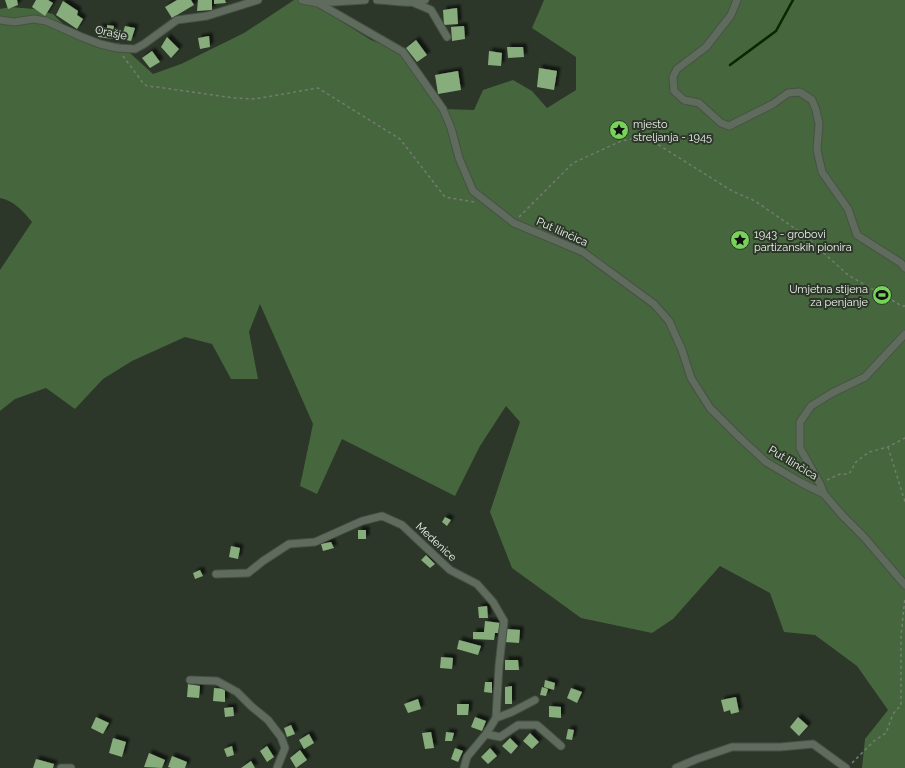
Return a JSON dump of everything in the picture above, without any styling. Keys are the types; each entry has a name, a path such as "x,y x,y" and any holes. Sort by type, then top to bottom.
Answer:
{"street":[{"name":"Orašje","path":"0,20 14,22 34,18 46,21 82,37 117,48 135,49 165,30 177,20 207,16 258,0"},
{"path":"302,0 318,3 365,0"},
{"path":"377,0 412,2 422,2 425,0"},
{"path":"737,0 730,14 706,48 677,69 673,77 674,90 684,100 699,103 721,123 729,126 773,104 788,93 800,92 812,100 819,124 817,150 822,172 848,209 857,235 901,263 905,268"},
{"path":"412,2 431,10 447,37"},
{"name":"Put Ilinčica","path":"318,3 403,52 443,109 451,128 459,158 473,191 514,223 583,252 654,304 669,321 682,350 691,378 710,408 766,462 824,494"},
{"name":"Put Ilinčica","path":"905,334 865,377 832,393 811,406 800,422 800,448 824,494 863,536 905,585"},
{"name":"Medenice","path":"216,574 248,573 289,544 315,542 362,521 382,516 402,525 450,570 477,584 494,602 504,621 496,718 486,734 467,757 464,768"},
{"path":"190,680 217,681 237,692 268,720 281,736 285,748 277,768"},
{"path":"496,718 512,712 535,700"},
{"path":"486,734 500,737 518,725 537,725 561,746"},
{"path":"676,768 732,747 780,747 813,744 846,768"},
{"path":"61,768 71,768"}],"path":[{"path":"117,48 146,86 234,98 255,99 318,88 400,139 445,197 475,202"},
{"path":"514,223 573,163 621,141 638,138 654,142 732,191 755,201 803,234 848,275 902,306 905,306"},
{"path":"820,484 840,474 849,474 856,462 869,452 888,447 905,438"},
{"path":"888,447 905,502"},
{"path":"846,768 874,741 886,733 893,714 901,704 901,636 905,597"}],"green space":[{"path":"294,0 302,0 317,6 371,40 403,52 443,109 474,110 483,90 513,80 532,91 547,108 576,90 576,57 532,28 544,0 905,0 905,768 862,768 865,739 888,710 857,666 815,635 784,632 770,593 720,566 673,619 652,633 581,618 512,568 490,512 520,422 506,406 480,446 455,496 342,439 317,494 300,486 313,424 260,304 249,332 258,379 231,379 212,344 185,337 132,361 103,379 75,409 46,388 15,399 0,411 0,270 32,222 14,204 0,198 0,9 10,7 34,9 53,14 63,24 86,37 99,42 119,43 153,74 181,64 244,33"}],"building":[{"path":"5,0 17,0 18,5 8,9"},
{"path":"36,0 48,0 53,3 45,16 32,7"},
{"path":"177,0 191,0 194,5 172,18 165,7"},
{"path":"198,0 212,0 212,10 197,11"},
{"path":"214,0 225,0 226,3 214,4"},
{"path":"63,1 78,11 77,15 83,19 77,29 56,15"},
{"path":"457,8 458,24 444,25 443,10"},
{"path":"107,25 114,26 113,39 98,37 99,27 107,28"},
{"path":"125,26 135,28 131,41 121,39"},
{"path":"464,26 465,39 452,41 451,27"},
{"path":"209,36 210,47 200,49 198,38"},
{"path":"167,37 179,49 171,58 161,47"},
{"path":"416,40 427,55 417,62 406,48"},
{"path":"507,47 523,47 524,57 508,58"},
{"path":"152,51 160,62 150,68 142,58"},
{"path":"489,51 502,53 501,66 488,65"},
{"path":"539,68 557,71 554,90 537,87"},
{"path":"458,71 461,90 438,94 435,75"},
{"path":"445,517 451,520 447,526 442,522"},
{"path":"358,530 366,530 366,539 358,539"},
{"path":"331,542 334,548 323,551 321,544"},
{"path":"231,546 240,548 238,559 229,557"},
{"path":"426,555 435,564 430,568 421,560"},
{"path":"200,570 203,576 195,579 193,573"},
{"path":"487,606 488,618 479,618 478,607"},
{"path":"485,621 500,623 498,633 495,633 494,640 473,639 473,632 484,632"},
{"path":"507,629 520,630 519,643 505,642"},
{"path":"459,640 481,646 478,655 457,649"},
{"path":"441,657 453,658 452,669 440,668"},
{"path":"505,660 518,660 519,670 505,670"},
{"path":"545,680 555,683 554,690 544,687"},
{"path":"485,682 492,682 492,693 484,692"},
{"path":"188,684 200,686 199,698 187,697"},
{"path":"512,686 512,704 505,704 505,687"},
{"path":"542,687 548,689 546,696 540,695"},
{"path":"214,688 225,689 225,702 213,701"},
{"path":"571,688 582,692 577,703 567,698"},
{"path":"736,697 739,712 731,714 730,710 724,712 721,700"},
{"path":"418,699 421,709 408,713 404,704"},
{"path":"457,704 469,704 468,715 457,715"},
{"path":"549,706 561,707 561,718 549,717"},
{"path":"233,707 234,716 225,717 224,708"},
{"path":"96,717 109,723 103,734 91,728"},
{"path":"475,717 486,721 482,731 471,727"},
{"path":"798,717 808,726 799,736 790,727"},
{"path":"291,725 295,734 287,737 284,728"},
{"path":"568,729 574,730 572,740 566,739"},
{"path":"431,732 434,748 425,749 422,733"},
{"path":"446,732 454,733 452,741 445,741"},
{"path":"530,733 539,742 532,749 523,741"},
{"path":"309,734 314,743 304,749 299,740"},
{"path":"113,738 126,742 122,757 109,753"},
{"path":"510,738 518,746 511,754 502,746"},
{"path":"232,746 234,755 227,757 224,749"},
{"path":"267,746 274,757 267,762 260,751"},
{"path":"455,748 463,751 458,762 451,759"},
{"path":"490,748 497,756 488,764 481,757"},
{"path":"300,750 307,760 296,768 290,758"},
{"path":"149,753 165,760 162,768 144,767"},
{"path":"172,756 187,762 185,768 168,767"},
{"path":"36,759 54,764 53,768 33,768"},
{"path":"251,761 255,768 241,768"}],"waterway":[{"path":"730,65 776,31 793,0"}],"place":[{"name":"mjesto streljanja - 1945","path":"619,130"},
{"name":"1943 - grobovi partizanskih pionira","path":"740,240"},
{"name":"Umjetna stijena za penjanje","path":"882,295"}]}
